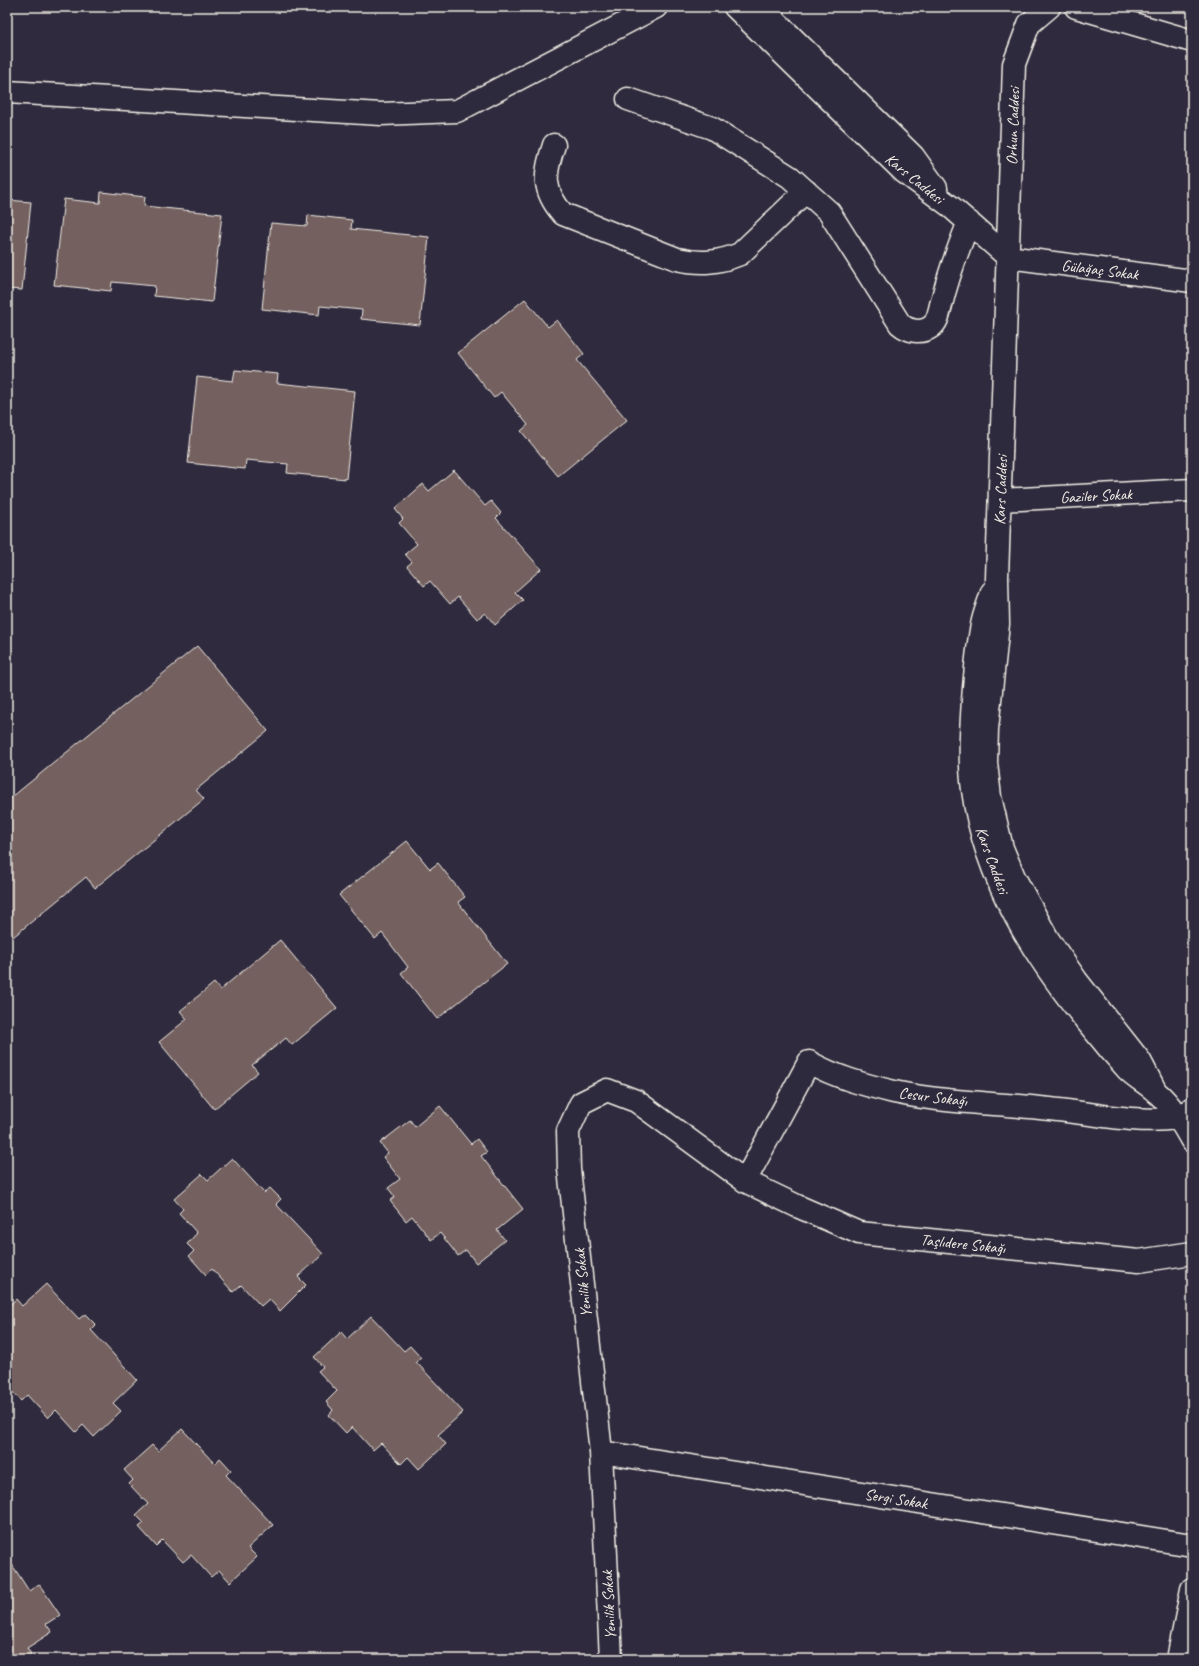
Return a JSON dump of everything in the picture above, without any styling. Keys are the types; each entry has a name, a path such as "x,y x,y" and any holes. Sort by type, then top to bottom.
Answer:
{"street":[{"path":"7,92 381,114 457,111 656,7"},
{"name":"Kars Caddesi","path":"735,7 904,172 950,206"},
{"name":"Kars Caddesi","path":"761,7 913,156 950,206"},
{"name":"Orhun Caddesi","path":"1008,257 1014,64 1029,24 1049,7"},
{"path":"1076,7 1192,41"},
{"path":"628,99 712,128 790,177 829,212 900,324 906,329 922,331 931,327 938,318 948,276 968,222"},
{"path":"554,145 547,165 546,180 549,194 555,205 563,214 678,259 694,263 711,263 726,260 740,254 806,191"},
{"path":"950,206 1008,257"},
{"name":"Kars Caddesi","path":"1008,257 997,578 982,624 971,735 970,763 973,790 980,827 988,858 1002,890 1030,943 1044,964 1093,1029 1118,1059 1156,1092 1185,1113 1192,1141"},
{"name":"Gülağaç Sokak","path":"1008,257 1192,281"},
{"name":"Gaziler Sokak","path":"1000,500 1192,490"},
{"name":"Cesur Sokağı","path":"745,1180 808,1062 827,1073 853,1081 894,1092 936,1098 1050,1109 1140,1120 1185,1113"},
{"name":"Yenilik Sokak","path":"611,1659 601,1452 569,1169 568,1131 581,1103 607,1090 636,1101 745,1180"},
{"name":"Taşlıdere Sokağı","path":"745,1180 797,1206 859,1233 1139,1261 1192,1253"},
{"name":"Sergi Sokak","path":"601,1452 1192,1545"},
{"path":"1178,1659 1192,1589"}],"building":[{"path":"101,192 145,197 144,206 222,214 212,302 154,296 155,286 112,282 111,291 54,285 64,199 100,203"},
{"path":"7,200 31,202 22,290 7,289"},
{"path":"308,215 352,220 351,229 429,237 420,325 361,319 362,310 320,306 319,315 262,309 271,223 307,226"},
{"path":"525,299 548,327 557,320 584,354 577,360 627,420 558,476 521,431 528,425 501,392 494,398 458,353"},
{"path":"235,370 278,374 277,383 355,391 346,479 287,473 288,464 246,460 245,469 188,463 197,377 233,381"},
{"path":"454,470 485,506 491,501 501,513 496,518 541,569 515,592 523,600 495,625 485,613 477,619 458,597 450,604 430,581 424,586 407,566 412,562 405,554 417,544 399,523 403,519 395,509 423,484 429,491"},
{"path":"197,646 268,731 196,790 204,799 95,888 86,877 13,937 7,931 7,801"},
{"path":"407,841 430,869 438,863 465,897 458,902 507,964 437,1019 401,973 408,967 382,933 375,939 339,895"},
{"path":"280,940 337,1008 292,1045 286,1038 252,1065 258,1072 214,1109 159,1042 187,1019 180,1011 214,983 220,990"},
{"path":"440,1106 471,1144 477,1139 487,1152 481,1156 523,1209 497,1230 505,1240 476,1263 466,1250 458,1256 440,1233 431,1240 412,1216 406,1221 390,1201 395,1197 388,1188 400,1179 383,1157 388,1153 380,1143 410,1120 415,1127"},
{"path":"232,1158 264,1193 270,1188 281,1199 276,1204 323,1254 298,1277 306,1285 280,1311 269,1299 261,1306 241,1285 233,1292 212,1269 206,1275 189,1256 194,1251 187,1244 197,1233 179,1213 183,1209 174,1199 202,1174 208,1180"},
{"path":"46,1284 79,1319 85,1314 96,1325 91,1330 137,1380 113,1403 121,1411 94,1437 83,1425 76,1432 56,1410 48,1418 27,1395 21,1401 7,1386 7,1364 12,1359 7,1353 7,1308 16,1299 22,1306"},
{"path":"371,1316 404,1351 410,1346 421,1358 416,1362 463,1412 438,1435 446,1444 419,1469 408,1457 401,1464 381,1443 373,1450 352,1427 346,1433 329,1415 333,1410 326,1402 337,1391 318,1371 323,1367 314,1357 341,1332 347,1339"},
{"path":"182,1429 215,1464 220,1458 231,1470 226,1475 273,1525 248,1548 257,1557 230,1582 219,1570 211,1577 191,1555 183,1562 162,1540 156,1546 139,1527 144,1523 136,1515 148,1504 129,1484 133,1480 124,1470 152,1445 158,1451"},
{"path":"11,1563 29,1591 39,1584 60,1615 46,1624 52,1632 27,1648 33,1657 30,1659 7,1659 7,1566"}]}
